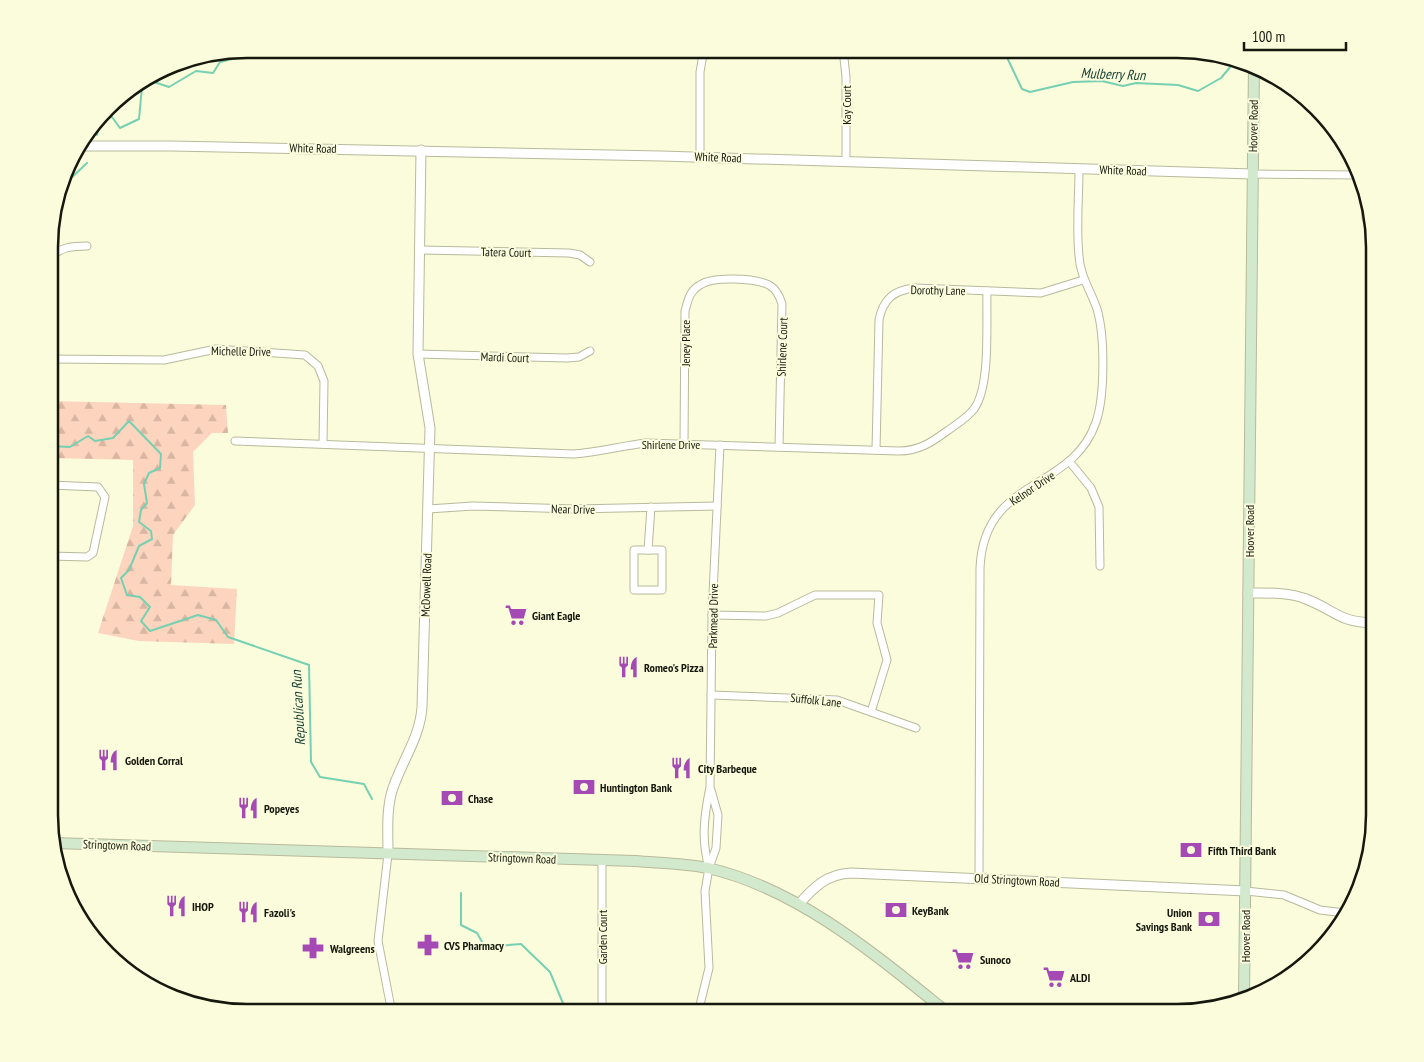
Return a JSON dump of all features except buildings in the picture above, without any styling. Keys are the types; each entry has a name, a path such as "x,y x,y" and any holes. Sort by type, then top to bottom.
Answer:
{"main road":[{"name":"Hoover Road","path":"1244,992 1254,74"},
{"name":"Stringtown Road","path":"60,843 602,860 665,863 709,868 766,888 798,904 835,928 936,1004"}],"street":[{"path":"700,157 700,72 702,58"},
{"name":"Kay Court","path":"844,58 846,76 846,161"},
{"name":"White Road","path":"87,146 421,150 1252,174 1352,175"},
{"name":"McDowell Road","path":"390,1004 378,942 388,854 388,814 393,789 415,740 421,719 429,420 418,354 421,150"},
{"name":"Kelnor Drive","path":"978,878 979,587 982,544 991,522 1006,504 1069,461 1088,439 1097,421 1101,398 1101,329 1097,308 1084,280 1078,255 1079,169"},
{"path":"58,251 74,246 88,246"},
{"name":"Tatera Court","path":"420,250 569,253 580,255 590,262"},
{"name":"Jeney Place","path":"684,443 685,312 689,295 701,284 710,281 735,280"},
{"name":"Shirlene Court","path":"735,280 754,281 769,285 780,297 782,304 779,447"},
{"name":"Dorothy Lane","path":"876,450 880,320 887,299 897,291 909,289 1041,293 1084,280"},
{"name":"Shirlene Drive","path":"236,441 429,450 574,454 600,452 615,446 646,443 908,451 924,446 967,416 975,408 983,390 985,378 987,291"},
{"name":"Michelle Drive","path":"58,359 164,360 216,350 305,355 318,366 324,382 323,444"},
{"name":"Mardi Court","path":"418,354 567,358 579,357 590,351"},
{"name":"Parkmead Drive","path":"709,868 703,847 705,813 710,787 712,615 720,445"},
{"path":"1069,461 1091,488 1097,501 1100,517 1100,566"},
{"path":"58,485 98,487 105,497 93,553 86,557 58,556"},
{"name":"Near Drive","path":"428,509 473,506 574,509 717,506"},
{"path":"648,550 651,507"},
{"path":"634,550 648,550 662,550 662,590 634,590 634,550"},
{"path":"1248,593 1295,596 1314,602 1349,621 1366,622"},
{"path":"712,615 766,616 815,595 879,595 877,623 887,660 870,712"},
{"name":"Suffolk Lane","path":"711,695 827,699 916,728"},
{"name":"Parkmead Drive","path":"700,1004 709,968 705,891 709,868 716,848 718,815 710,787"},
{"name":"Garden Court","path":"602,860 602,1004"},
{"name":"Old Stringtown Road","path":"798,904 820,883 839,874 978,878 1246,891"},
{"path":"1246,891 1284,895 1320,910 1340,912"}],"green space":[{"path":"58,401 226,405 228,433 212,433 193,452 195,505 173,535 171,585 237,589 234,644 139,641 98,633 133,526 133,460 58,458"}],"waterway":[{"name":"Mulberry Run","path":"154,82 169,87 196,71 213,73 220,62 236,58"},
{"name":"Mulberry Run","path":"1007,58 1022,89 1030,92 1073,82 1102,81 1123,86 1136,83 1178,85 1198,91 1221,78 1231,66"},
{"name":"Mulberry Run","path":"109,117 112,117 120,128 139,119 142,89"},
{"name":"Mulberry Run","path":"97,135 98,131"},
{"name":"Mulberry Run","path":"70,179 87,163"},
{"name":"Republican Run","path":"58,446 70,447 88,436 95,441 113,438 129,421 161,454 160,468 149,473 144,484 147,503 141,510 139,522 151,531 152,539 139,546 129,570 121,578 127,595 140,597 150,607 141,621 150,631 198,615 216,620 228,637 309,665 311,762 320,777 364,784 372,799"},
{"name":"Republican Run","path":"461,893 461,925 477,933 485,947 521,944 550,972 563,1004"}],"place":[{"name":"Giant Eagle","path":"516,615"},
{"name":"Romeo's Pizza","path":"628,667"},
{"name":"Golden Corral","path":"108,760"},
{"name":"City Barbeque","path":"681,768"},
{"name":"Huntington Bank","path":"584,787"},
{"name":"Chase","path":"452,798"},
{"name":"Popeyes","path":"248,808"},
{"name":"Fifth Third Bank","path":"1191,850"},
{"name":"IHOP","path":"176,906"},
{"name":"KeyBank","path":"896,910"},
{"name":"Fazoli's","path":"248,912"},
{"name":"Union Savings Bank","path":"1209,919"},
{"name":"CVS Pharmacy","path":"428,945"},
{"name":"Walgreens","path":"313,948"},
{"name":"Sunoco","path":"963,959"},
{"name":"ALDI","path":"1054,977"}]}
